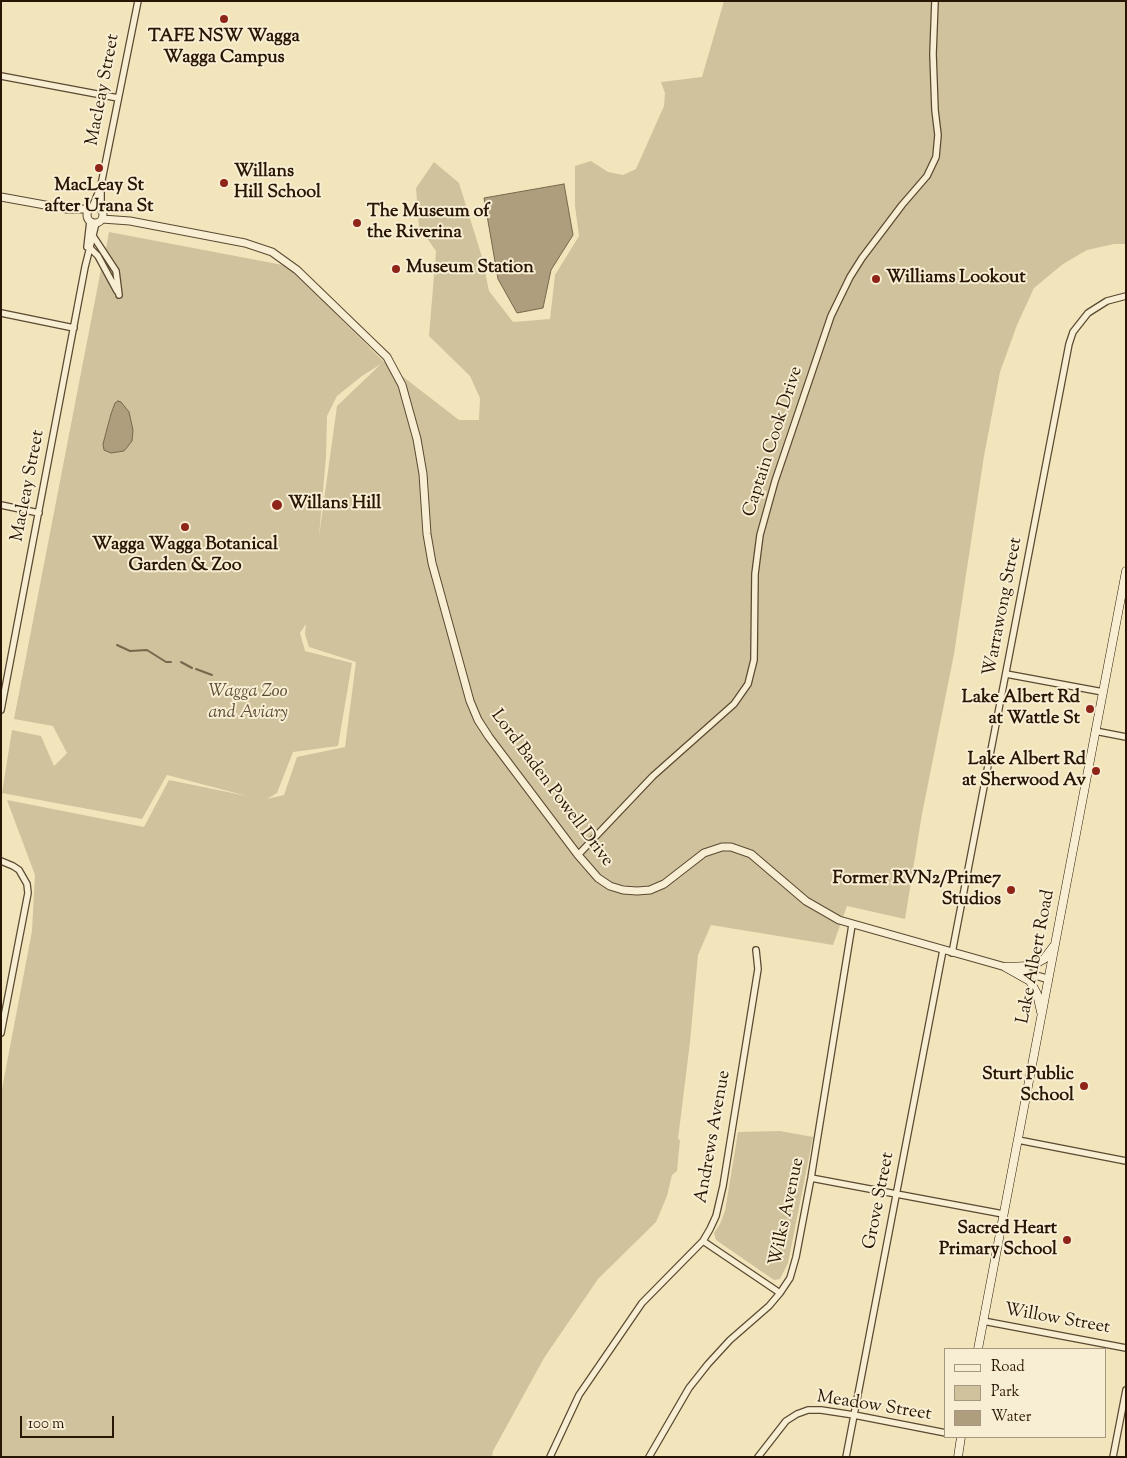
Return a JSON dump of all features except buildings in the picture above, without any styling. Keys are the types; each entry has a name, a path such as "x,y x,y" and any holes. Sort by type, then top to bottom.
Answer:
{"main road":[{"name":"Lake Albert Road","path":"978,1348 1126,571"},
{"path":"1005,967 1035,964 1044,959 1054,945"},
{"path":"1005,967 1030,981 1037,994 1042,1017"},
{"path":"958,1457 961,1438"}],"street":[{"name":"Macleay Street","path":"101,209 101,185 138,1"},
{"name":"Captain Cook Drive","path":"578,855 653,776 734,704 748,684 754,660 755,574 760,535 775,481 831,316 843,290 862,258 902,205 927,176 936,157 938,135 933,54 935,1"},
{"path":"1,76 118,98"},
{"name":"Macleay Street","path":"91,208 101,185"},
{"path":"1,197 67,209"},
{"name":"Lord Baden Powell Drive","path":"67,209 97,207 130,221"},
{"path":"91,208 87,213 94,220 103,213 101,209"},
{"name":"Lord Baden Powell Drive","path":"67,209 94,220 130,221 245,243 272,252 297,270 387,357 402,384 417,439 423,474 427,534 432,563 470,700 478,720 489,738 578,855 598,878 610,886 623,890 650,890 664,884 697,858 712,849 732,847 742,849 758,859 806,901 839,920 1048,979"},
{"name":"Macleay Street","path":"85,267 93,236 94,220"},
{"name":"Macleay Street","path":"1,710 94,220"},
{"path":"90,248 98,256 119,295 116,271 93,236"},
{"name":"Warrawong Street","path":"952,952 1061,384 1073,332 1079,322 1096,306 1126,296"},
{"path":"1,313 74,328"},
{"path":"1,505 39,513"},
{"path":"1006,674 1103,692"},
{"path":"1095,731 1126,737"},
{"path":"1,861 19,870 28,884 28,893 1,1033"},
{"name":"Wilks Avenue","path":"649,1457 689,1388 730,1340 769,1306 790,1278 796,1257 811,1178 852,925"},
{"name":"Andrews Avenue","path":"550,1457 579,1394 642,1303 703,1241 716,1216 723,1186 758,969 756,950"},
{"name":"Grove Street","path":"846,1457 943,950"},
{"path":"1018,1140 1126,1161"},
{"path":"811,1178 1003,1214"},
{"path":"703,1241 780,1293"},
{"name":"Willow Street","path":"983,1321 1126,1348"},
{"path":"1113,1457 1126,1390"},
{"name":"Meadow Street","path":"758,1457 786,1421 808,1410 854,1415 944,1433"}],"green space":[{"name":"Wagga Zoo and Aviary","path":"724,1 1126,1 1126,244 1114,244 1087,250 1063,264 1034,288 1017,325 1000,372 984,456 954,654 922,814 905,919 847,906 833,945 711,925 698,955 678,1139 680,1140 677,1171 672,1175 667,1196 656,1222 598,1279 544,1358 493,1451 492,1457 1,1457 1,1094 32,931 35,875 7,800 144,827 169,780 247,796 167,775 142,819 2,793 12,730 41,736 54,766 67,753 53,726 14,719 103,259 109,268 113,267 105,254 109,232 288,266 384,362 459,420 479,420 480,398 470,376 429,336 436,251 419,227 416,188 434,162 459,183 482,257 489,291 513,322 550,319 555,275 579,236 575,206 575,166 591,161 608,172 623,175 636,169 664,106 665,93 661,82 702,77","holes":["381,364 337,406 319,536 326,457 327,416 337,396","306,624 305,634 309,647 356,662 345,747 297,757 284,795 267,799 277,793 293,752 338,746 352,663 305,651 300,633"]},
{"path":"780,1131 813,1137 788,1263 780,1279 774,1280 716,1240 714,1233 725,1211 738,1132"}],"water":[{"path":"564,184 573,235 551,270 543,308 517,313 498,279 484,198"},
{"path":"118,401 129,412 133,430 132,441 124,451 111,453 104,450 103,444 111,414 115,403"}],"waterway":[{"path":"117,645 130,651 147,650 166,662 171,662"},
{"path":"181,662 192,668"},
{"path":"196,669 212,675"}],"place":[{"name":"TAFE NSW Wagga Wagga Campus","path":"224,19"},
{"name":"MacLeay St after Urana St","path":"99,168"},
{"name":"Willans Hill School","path":"224,183"},
{"name":"The Museum of the Riverina","path":"357,223"},
{"name":"Museum Station","path":"396,269"},
{"name":"Williams Lookout","path":"876,279"},
{"name":"Willans Hill","path":"277,505"},
{"name":"Wagga Wagga Botanical Garden & Zoo","path":"185,527"},
{"name":"Lake Albert Rd at Wattle St","path":"1090,709"},
{"name":"Lake Albert Rd at Sherwood Av","path":"1096,771"},
{"name":"Former RVN2/Prime7 Studios","path":"1011,890"},
{"name":"Sturt Public School","path":"1084,1086"},
{"name":"Sacred Heart Primary School","path":"1067,1240"}]}
